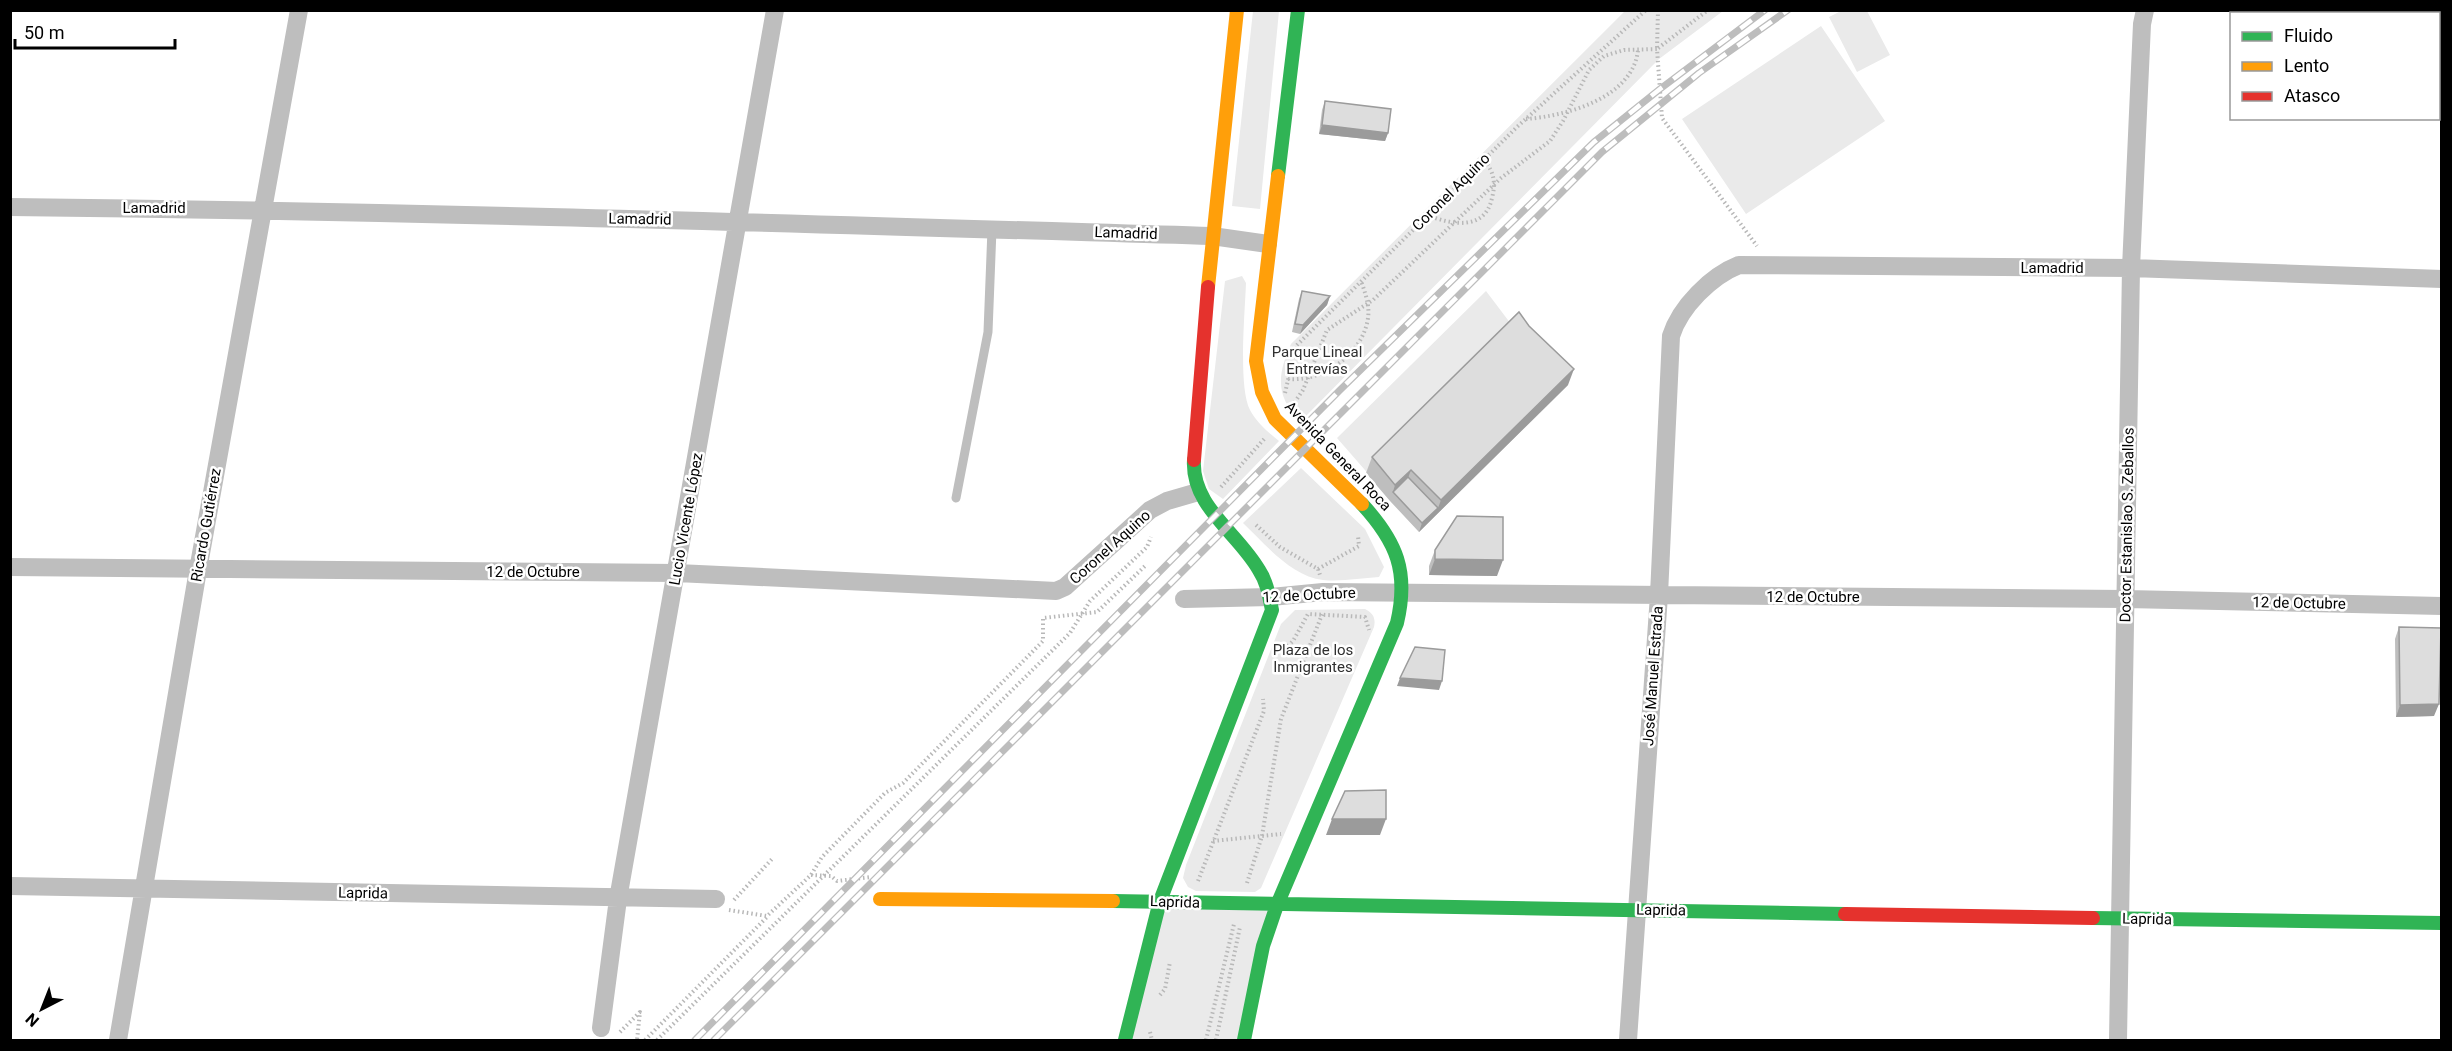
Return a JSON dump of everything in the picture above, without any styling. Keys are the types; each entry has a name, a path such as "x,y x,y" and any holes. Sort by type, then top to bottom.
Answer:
{"main road":[{"path":"1125,1041 1160,901 1269,622 1271,597 1264,576 1249,552 1201,496 1193,463 1212,236 1237,10"},
{"name":"Avenida General Roca","path":"1244,1041 1263,946 1277,905 1396,623 1405,594 1396,551 1384,528 1279,422 1265,403 1259,387 1256,361 1268,244 1298,10"},
{"name":"Laprida","path":"880,899 1160,901 1240,905 2442,923"}],"street":[{"name":"Ricardo Gutiérrez","path":"118,1041 198,570 299,10"},
{"name":"Lucio Vicente López","path":"610,1030 618,899 775,10"},
{"name":"Doctor Estanislao S. Zeballos","path":"2118,1041 2131,268 2142,24 2145,10"},
{"name":"Lamadrid","path":"10,207 264,209 737,221 1212,236 1268,244"},
{"name":"Lamadrid","path":"1682,314 1718,274 1739,265 2131,268 2442,279"},
{"name":"José Manuel Estrada","path":"1628,1041 1635,910 1659,595 1671,336 1682,314"},
{"name":"Coronel Aquino","path":"1056,591 1065,587 1150,510 1167,501 1201,496"},
{"name":"12 de Octubre","path":"10,567 676,573 1056,591"},
{"name":"12 de Octubre","path":"1184,599 1271,597 1323,592 2126,599 2442,606"},
{"name":"Laprida","path":"10,886 618,899 716,899"}],"lane":[{"path":"956,498 988,332 992,229"}],"path":[{"name":"Coronel Aquino","path":"1285,394 1296,346 1525,119 1646,10"},
{"path":"1658,10 1657,49 1662,118 1764,255 1764,265"},
{"path":"1201,496 1218,490 1279,422 1303,390 1327,330 1367,304 1496,183 1550,141 1568,112 1589,70 1604,56 1624,50 1657,49 1705,12"},
{"path":"1525,119 1554,117 1609,93 1625,80 1633,68 1638,50"},
{"path":"1427,216 1453,223 1472,223 1484,216 1490,206 1496,183 1491,168 1484,159"},
{"path":"1288,379 1308,378 1328,370 1358,344 1368,316 1361,281"},
{"path":"657,1041 1070,633 1090,601 1147,547 1154,530"},
{"path":"645,1041 767,916 811,875 822,857 885,793 903,783 1043,641 1043,618 1097,612 1145,566"},
{"path":"1206,1041 1234,924 1262,836 1281,719 1324,609"},
{"path":"1277,655 1293,641 1308,614 1365,616 1369,631"},
{"path":"1198,881 1264,711 1261,688"},
{"path":"1276,844 1285,824"},
{"path":"1213,841 1281,834"},
{"path":"767,916 725,910 772,859"},
{"path":"811,875 831,876 837,881 878,877"},
{"path":"1187,880 1208,881"},
{"path":"1237,882 1253,883"},
{"path":"1216,1041 1240,924 1222,924"},
{"path":"1156,1000 1165,990 1171,956"},
{"path":"610,1030 640,1012 637,1041"},
{"path":"1148,1029 1152,1041"}],"green space":[{"path":"1843,10 1867,11 1890,55 1857,72 1829,17"},
{"path":"1253,11 1279,11 1260,209 1232,206"},
{"name":"Parque Lineal Entrevías","path":"1625,11 1723,11 1659,59 1301,421 1286,403 1281,384 1283,365 1291,344"},
{"path":"1821,26 1885,121 1746,214 1682,119"},
{"path":"1242,276 1246,283 1243,367 1246,399 1256,419 1279,441 1223,499 1209,489 1203,471 1225,281"},
{"path":"1486,291 1514,328 1568,385 1419,532 1337,438"},
{"path":"1301,468 1365,529 1384,567 1379,577 1337,581 1311,577 1289,566 1243,523"},
{"name":"Plaza de los Inmigrantes","path":"1365,609 1373,616 1374,627 1261,888 1255,892 1196,891 1188,887 1183,878 1186,865 1281,624 1295,610"},
{"path":"1160,901 1277,905 1244,1040 1125,1040"}],"building":[{"path":"1325,101 1391,109 1388,133 1322,125"},
{"path":"1302,291 1330,296 1303,325 1295,324"},
{"path":"1519,312 1529,326 1574,369 1441,500 1411,470 1395,485 1372,457"},
{"path":"1408,477 1438,508 1422,523 1393,492"},
{"path":"1457,516 1503,517 1503,560 1435,559 1435,550"},
{"path":"2399,627 2441,628 2439,704 2400,705"},
{"path":"1415,647 1445,650 1442,681 1400,678"},
{"path":"1386,790 1386,819 1332,819 1345,791"}],"railway":[{"path":"695,1040 1340,390 1594,142 1765,10"},
{"path":"714,1040 1602,152 1699,73 1788,10"}],"traffic: fast":[{"path":"1278,176 1298,10"},
{"path":"1125,1040 1160,901 1272,610 1266,584 1259,570 1208,505 1200,491 1195,476 1194,460"},
{"path":"1244,1040 1263,946 1277,905 1397,623 1402,588 1397,559 1384,531 1362,504"},
{"path":"1113,901 1845,914"},
{"path":"2093,918 2442,923"}],"traffic: slow":[{"path":"1208,287 1237,10"},
{"path":"1278,176 1256,361 1262,392 1275,419 1362,504"},
{"path":"880,899 1113,901"}],"traffic: jam":[{"path":"1194,460 1208,287"},
{"path":"1845,914 2093,918"}]}
